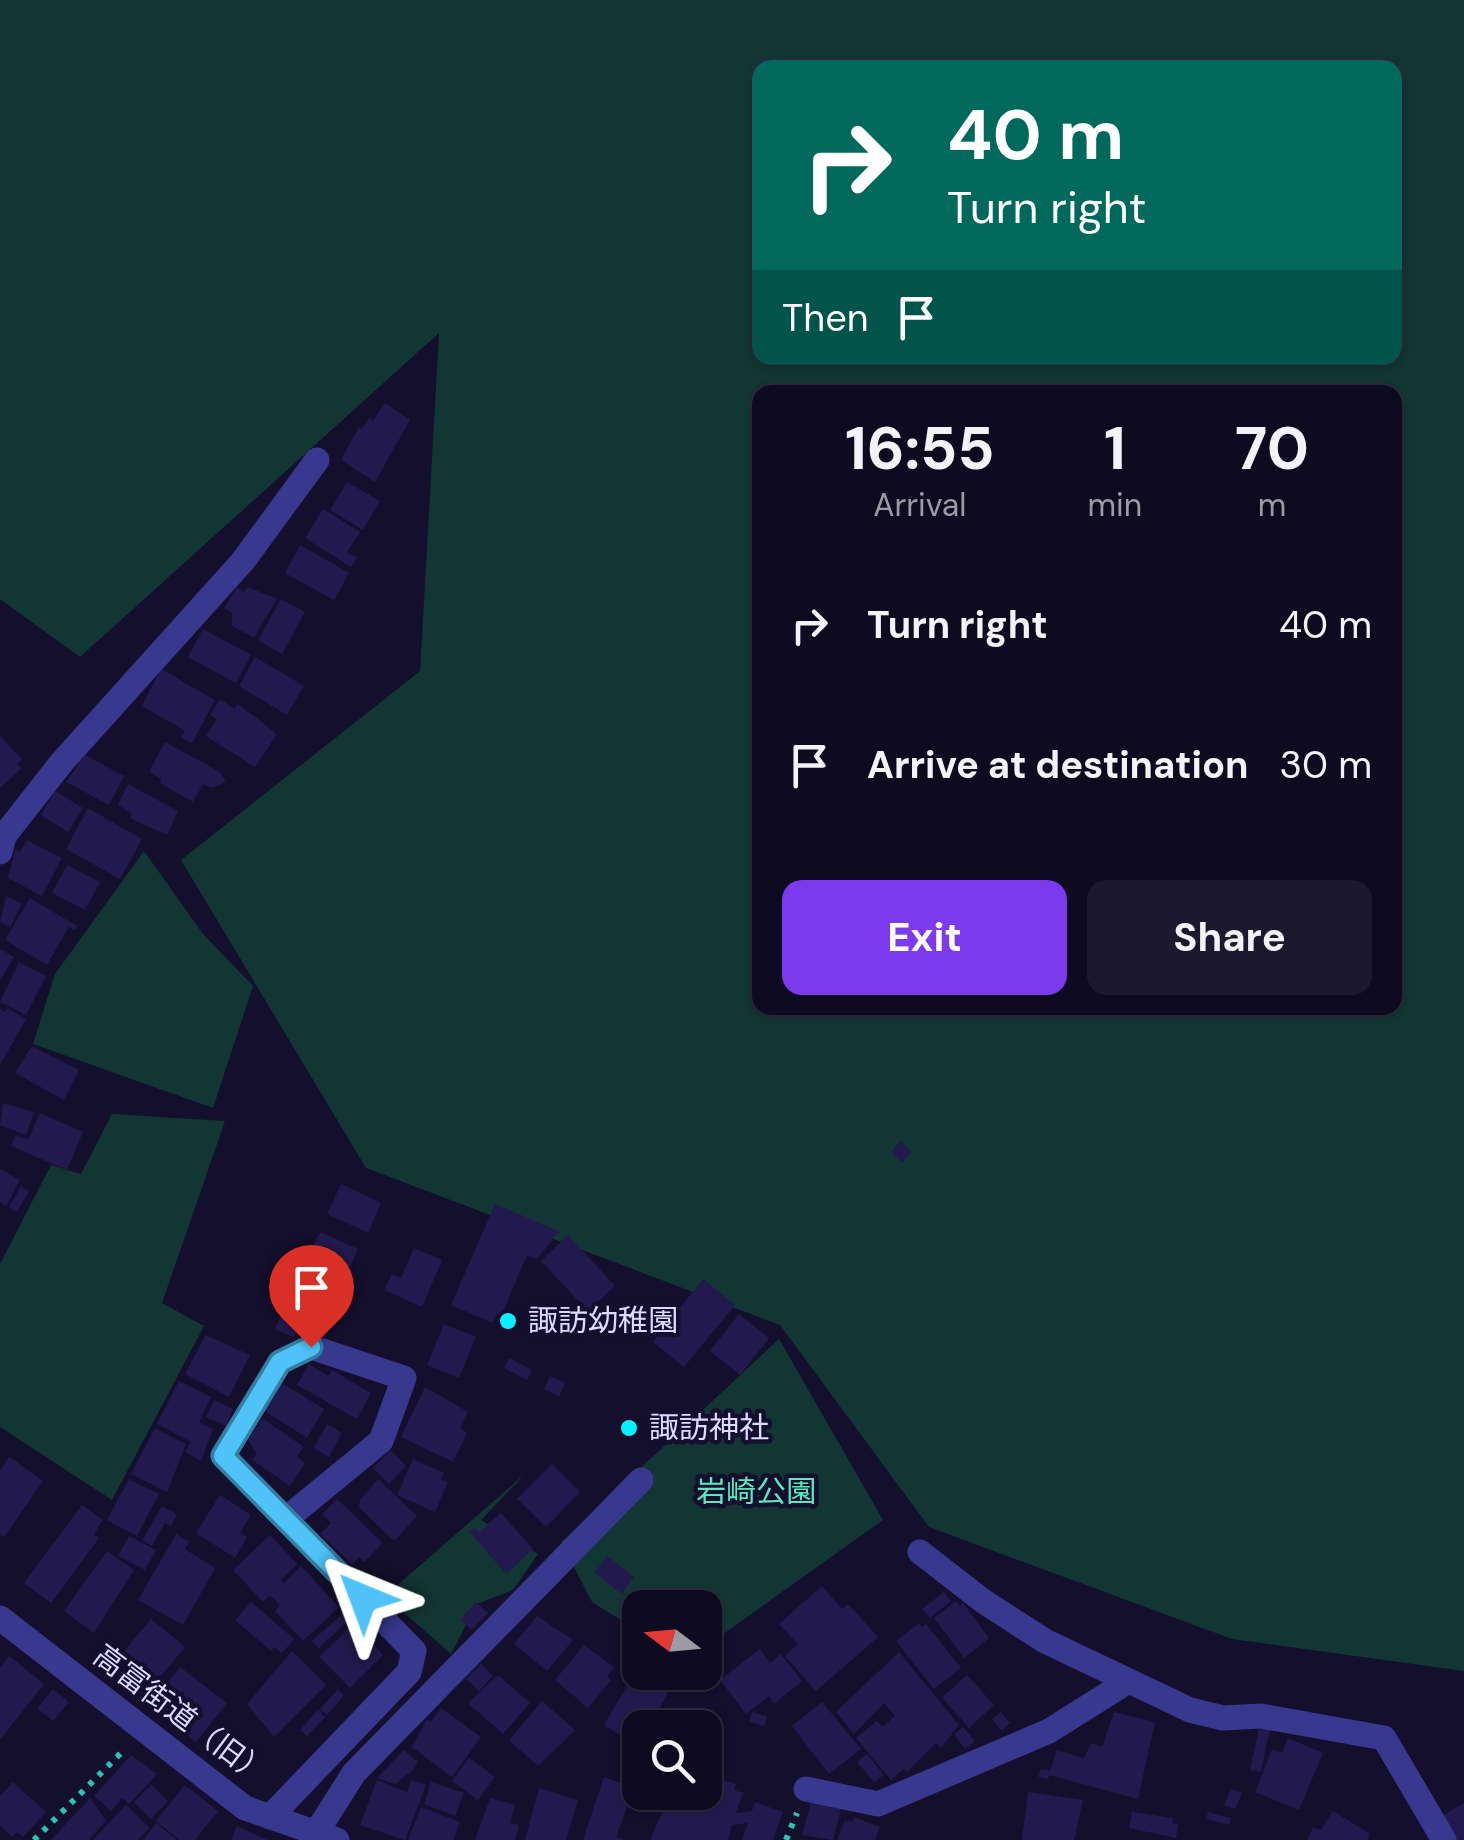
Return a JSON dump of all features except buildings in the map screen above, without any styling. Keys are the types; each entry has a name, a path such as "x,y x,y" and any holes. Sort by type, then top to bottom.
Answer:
{"street":[{"path":"0,852 4,836 62,762 242,561 317,460"},
{"path":"270,1817 408,1672 414,1651 223,1456 280,1362 311,1347 404,1378 381,1441 286,1519"},
{"path":"326,1837 354,1772 641,1480"},
{"path":"920,1552 982,1601 1045,1641 1190,1710 1223,1718 1261,1716 1384,1738 1444,1840"},
{"name":"高富街道（旧）","path":"0,1618 245,1808 326,1837"},
{"path":"806,1789 878,1804 1048,1731 1127,1682"}],"path":[{"path":"34,1840 143,1730"}],"green space":[{"path":"0,0 1464,0 1464,1671 1232,1639 929,1527 780,1325 366,1168 181,860 420,671 439,333 80,657 0,599"},
{"path":"144,851 203,934 253,986 213,1108 33,1044 55,974"},
{"path":"112,1114 225,1121 162,1303 204,1326 112,1500 0,1427 0,1264 51,1165 81,1174"},
{"name":"岩崎公園","path":"779,1339 883,1520 722,1635 722,1590 622,1590 622,1621 592,1602 561,1542"},
{"path":"526,1473 481,1520 538,1554 513,1590 477,1604 451,1654 385,1596"}],"place":[{"name":"諏訪幼稚園","path":"508,1321"},
{"name":"諏訪神社","path":"629,1428"}],"route":[{"path":"311,1347 280,1362 223,1456 363,1598"}]}
